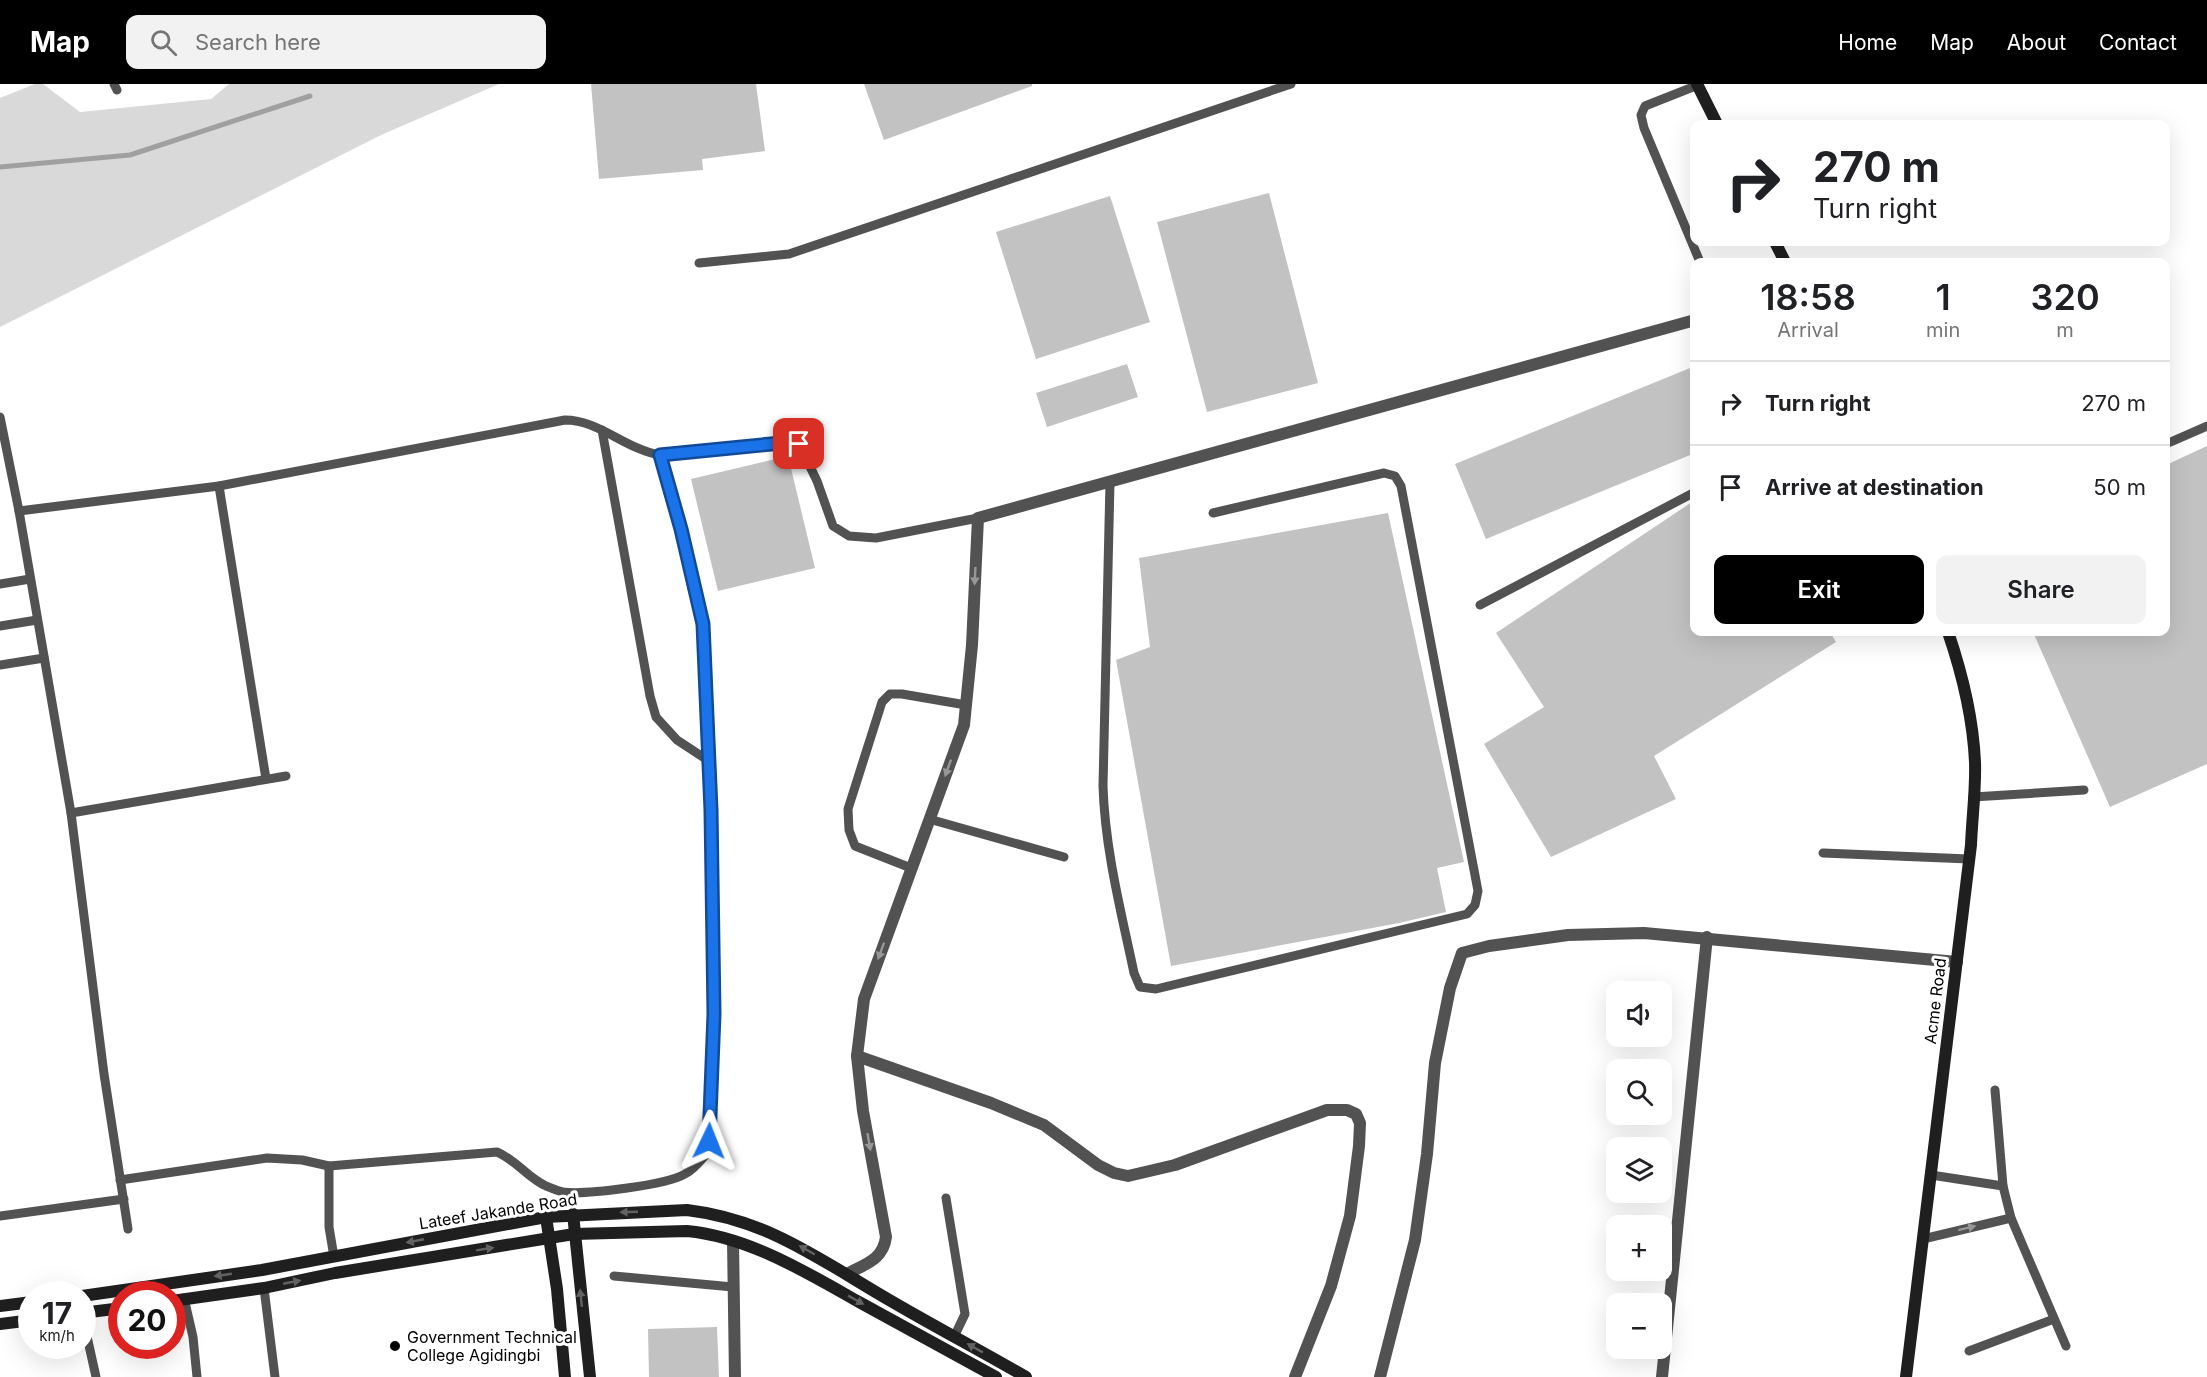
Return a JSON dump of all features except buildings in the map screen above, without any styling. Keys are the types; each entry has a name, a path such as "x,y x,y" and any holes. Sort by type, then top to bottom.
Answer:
{"main road":[{"path":"1697,85 1715,120"},
{"name":"Acme Road","path":"1906,1377 1969,859 1975,762 1968,709 1958,662 1949,636"},
{"name":"Lateef Jakande Road","path":"96,1294 334,1257 546,1217 687,1210 710,1212 759,1226 803,1247 1026,1377"},
{"path":"573,1214 590,1377"},
{"path":"546,1217 557,1289 565,1377"},
{"path":"186,1299 264,1288 335,1273 574,1234 704,1233 752,1246 822,1281 996,1377"},
{"path":"0,1306 18,1304"},
{"path":"0,1324 18,1322"}],"street":[{"path":"847,1274 878,1256 885,1247 886,1237 863,1111 857,1056 864,999 964,725 972,645 978,518 1690,321"},
{"path":"1380,1377 1415,1240 1427,1155 1435,1063 1450,988 1462,953 1489,946 1568,935 1644,933 1707,937 1957,962"},
{"path":"1662,1377 1707,937"},
{"path":"857,1056 991,1103 1044,1125 1098,1166 1128,1176 1175,1165 1327,1110 1347,1110 1356,1114 1360,1123 1359,1146 1350,1216 1332,1286 1295,1377"},
{"path":"733,1241 735,1377"}],"lane":[{"path":"699,263 789,254 1290,84"},
{"path":"1690,238 1644,128 1641,115 1646,106 1697,85"},
{"path":"0,417 19,511 71,813 104,1074 128,1229"},
{"path":"19,511 219,486 542,423 576,420 602,430 645,453 660,455 793,442 799,444 817,481 834,526 849,536 876,538 978,518"},
{"path":"2170,442 2207,426"},
{"path":"602,430 650,696 656,717 677,740 709,761"},
{"path":"120,1180 267,1158 302,1160 329,1166 497,1152 510,1158 544,1185 562,1192 585,1193 669,1181 685,1175 708,1152 714,1014 709,761 703,624 681,529 660,455"},
{"path":"1110,482 1103,774 1104,822 1108,852 1134,973 1140,987 1156,989 1467,914 1475,905 1478,891 1401,486 1395,476 1384,473 1213,513"},
{"path":"219,486 266,779"},
{"path":"1480,605 1690,495"},
{"path":"0,584 30,579"},
{"path":"0,626 38,620"},
{"path":"0,665 44,658"},
{"path":"911,868 855,846 849,830 848,809 882,702 890,694 902,694 966,705"},
{"path":"71,813 286,776"},
{"path":"1973,796 2084,790"},
{"path":"929,819 1064,857"},
{"path":"1823,853 1969,859"},
{"path":"1995,1090 2003,1186 2011,1218 2066,1346"},
{"path":"329,1166 329,1227 334,1257"},
{"path":"1931,1174 2003,1186"},
{"path":"946,1197 965,1314 954,1336"},
{"path":"0,1216 123,1199"},
{"path":"1923,1239 2011,1218"},
{"path":"615,1276 733,1287"},
{"path":"264,1288 275,1377"},
{"path":"186,1318 194,1337 197,1377"},
{"path":"1970,1351 2054,1319"},
{"path":"92,1359 96,1377"}],"shaded area":[{"path":"35,84 43,84 80,112 211,99 229,84 499,84 381,135 0,327 0,98"}],"waterway":[{"path":"0,167 130,155 310,96"}],"place":[{"name":"Government Technical College Agidingbi","path":"395,1346"}],"route":[{"path":"709,1141 714,1014 711,810 703,624 681,529 660,455 793,442 799,444"}]}
